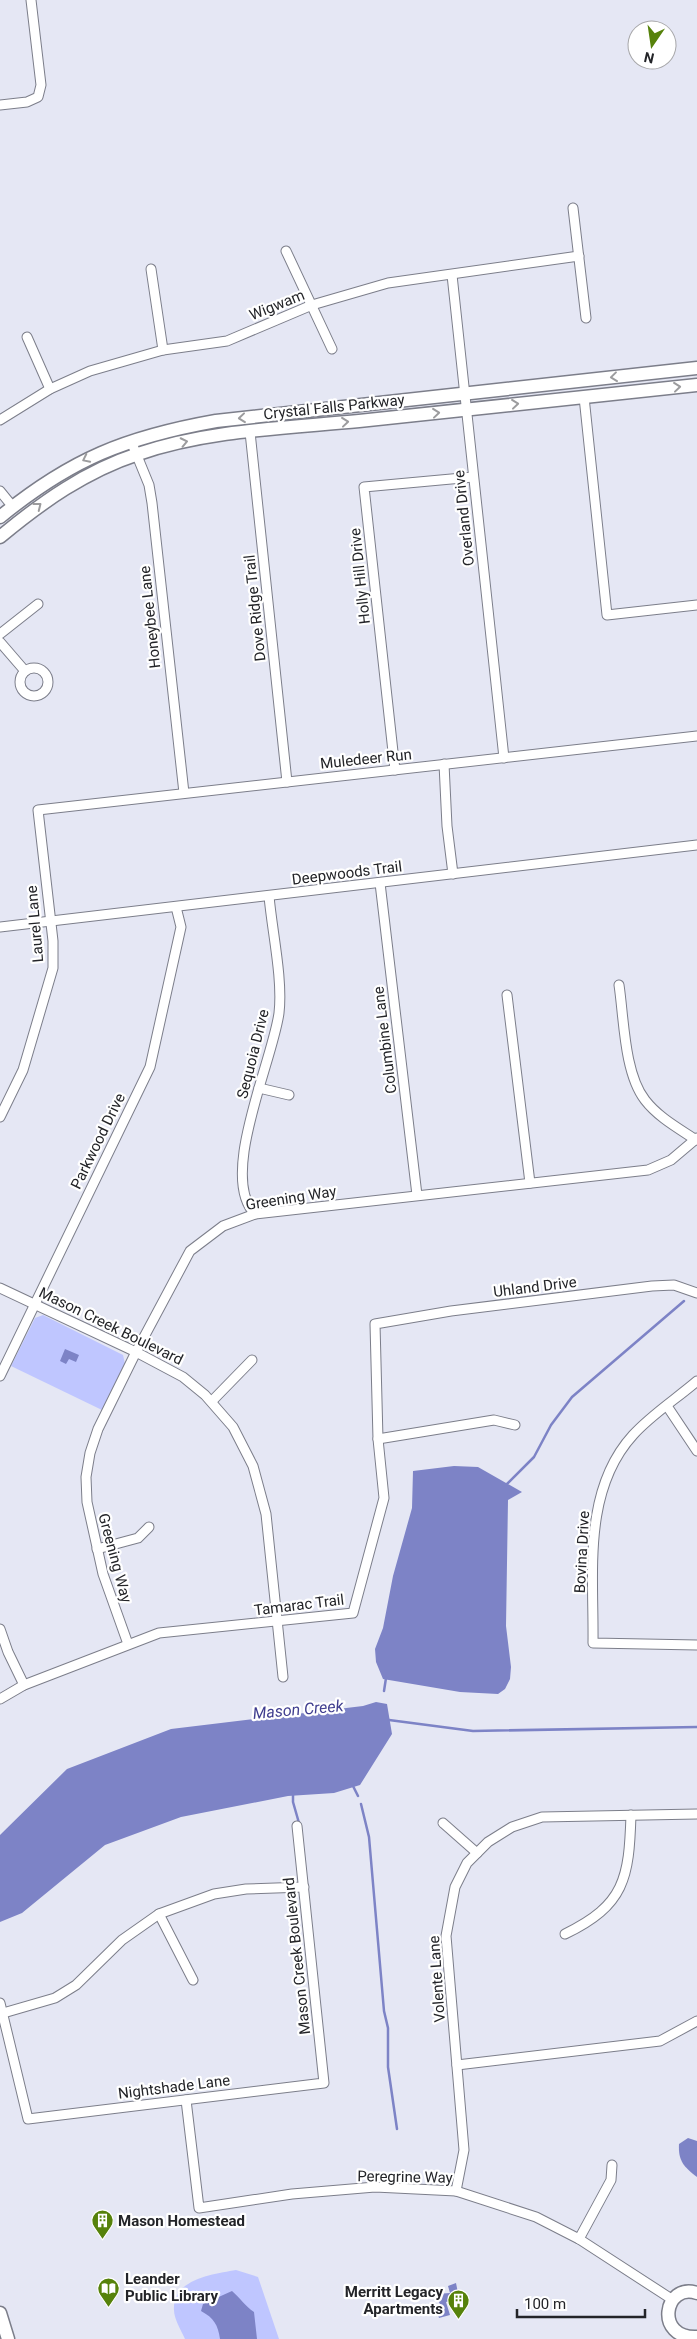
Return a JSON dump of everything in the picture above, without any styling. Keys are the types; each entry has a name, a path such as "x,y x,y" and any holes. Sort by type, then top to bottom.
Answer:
{"main road":[{"name":"Crystal Falls Parkway","path":"0,517 71,466 131,441 160,432 216,421 697,368"},
{"name":"Crystal Falls Parkway","path":"0,537 46,500 83,478 137,454 196,439 697,385"},
{"path":"697,2293 686,2292 673,2300 669,2306 668,2320 674,2336 697,2337"},
{"path":"0,2313 8,2339"}],"street":[{"path":"0,105 27,102 38,97 41,85 32,0"},
{"path":"573,208 586,318"},
{"path":"286,251 332,349"},
{"name":"Wigwam","path":"0,420 50,389 90,371 163,350 227,341 312,305 388,283 579,256"},
{"path":"150,269 163,350"},
{"name":"Overland Drive","path":"452,275 504,758"},
{"path":"27,337 50,389"},
{"path":"584,397 607,615 697,604"},
{"name":"Dove Ridge Trail","path":"250,432 287,782"},
{"name":"Honeybee Lane","path":"131,441 149,485 152,503 184,793"},
{"name":"Holly Hill Drive","path":"396,770 364,487 473,477"},
{"path":"0,491 12,507"},
{"path":"0,634 38,604"},
{"path":"0,642 25,672"},
{"name":"Muledeer Run","path":"38,810 697,736"},
{"path":"444,764 447,826 453,874"},
{"name":"Laurel Lane","path":"0,1117 23,1070 53,968 38,810"},
{"name":"Deepwoods Trail","path":"0,927 697,845"},
{"name":"Columbine Lane","path":"380,883 417,1195"},
{"name":"Sequoia Drive","path":"255,1214 247,1203 243,1160 259,1088 276,1028 280,1002 269,896"},
{"name":"Parkwood Drive","path":"0,1376 150,1067 181,927 176,906"},
{"path":"619,985 629,1059 636,1086 644,1100 656,1112 696,1139"},
{"path":"507,995 530,1183"},
{"path":"259,1088 289,1094"},
{"name":"Greening Way","path":"128,1644 114,1609 97,1548 87,1502 87,1465 98,1429 136,1352 190,1251 223,1226 255,1214 648,1170 670,1160 696,1139"},
{"name":"Uhland Drive","path":"375,1324 451,1311 652,1286 674,1285 697,1293"},
{"name":"Mason Creek Boulevard","path":"0,1288 136,1352 183,1377 212,1402 240,1438 258,1482 266,1514 284,1678"},
{"name":"Tamarac Trail","path":"0,1700 24,1685 159,1632 278,1622 353,1613 384,1498 378,1439 375,1324"},
{"path":"212,1402 252,1360"},
{"name":"Bovina Drive","path":"697,1381 627,1443 603,1487 594,1529 593,1643 697,1645"},
{"path":"667,1406 697,1451"},
{"path":"378,1439 494,1420 515,1425"},
{"path":"97,1548 138,1538 149,1527"},
{"path":"0,1629 8,1652 24,1685"},
{"name":"Volente Lane","path":"456,2191 464,2150 446,1936 455,1887 467,1863 488,1842 512,1826 542,1817 697,1814"},
{"path":"565,1934 590,1922 608,1906 621,1886 630,1847 631,1816"},
{"path":"443,1823 477,1853"},
{"name":"Mason Creek Boulevard","path":"297,1826 324,2082"},
{"path":"0,2002 1,2013 56,1998 76,1985 122,1940 159,1914 214,1894 246,1889 304,1887"},
{"path":"159,1914 193,1980"},
{"name":"Nightshade Lane","path":"1,2013 28,2119 324,2082"},
{"path":"457,2065 660,2041 697,2021"},
{"name":"Peregrine Way","path":"186,2100 199,2208 292,2194 375,2187 456,2191 536,2217 580,2239 673,2300"},
{"path":"580,2239 612,2180 612,2165"}],"shaded area":[{"path":"43,1315 123,1355 125,1364 102,1410 11,1366 35,1318"},
{"path":"65,1349 79,1355 76,1362 69,1359 66,1364 60,1361"},
{"path":"454,1466 478,1467 522,1492 508,1500 506,1626 511,1667 510,1679 505,1689 498,1694 460,1692 383,1679 376,1662 375,1649 383,1628 393,1576 412,1508 413,1471"},
{"path":"376,1702 387,1704 392,1734 360,1785 334,1793 288,1796 181,1817 105,1845 22,1913 0,1922 0,1835 67,1769 171,1729 363,1706"},
{"path":"688,2138 697,2141 697,2177 685,2167 680,2155 679,2144"},
{"path":"236,2270 258,2277 279,2339 185,2339 174,2313 175,2300 180,2291 187,2285 206,2276"},
{"path":"456,2283 459,2298 446,2302 450,2315 439,2318 437,2312 442,2310 436,2294 450,2293 448,2286"},
{"path":"232,2291 254,2312 257,2339 220,2339 215,2322 201,2311 203,2304"}],"waterway":[{"path":"507,1484 534,1457 551,1425 572,1397 684,1301"},
{"path":"384,1691 386,1678"},
{"name":"Mason Creek","path":"389,1720 473,1731 697,1727"},
{"path":"353,1786 358,1796"},
{"path":"293,1793 293,1802 299,1823"},
{"path":"361,1804 369,1837 384,2011 388,2028 388,2067 397,2129"}],"place":[{"name":"Mason Homestead","path":"102,2240"},
{"name":"Leander Public Library","path":"109,2307"},
{"name":"Merritt Legacy Apartments","path":"459,2320"}]}
